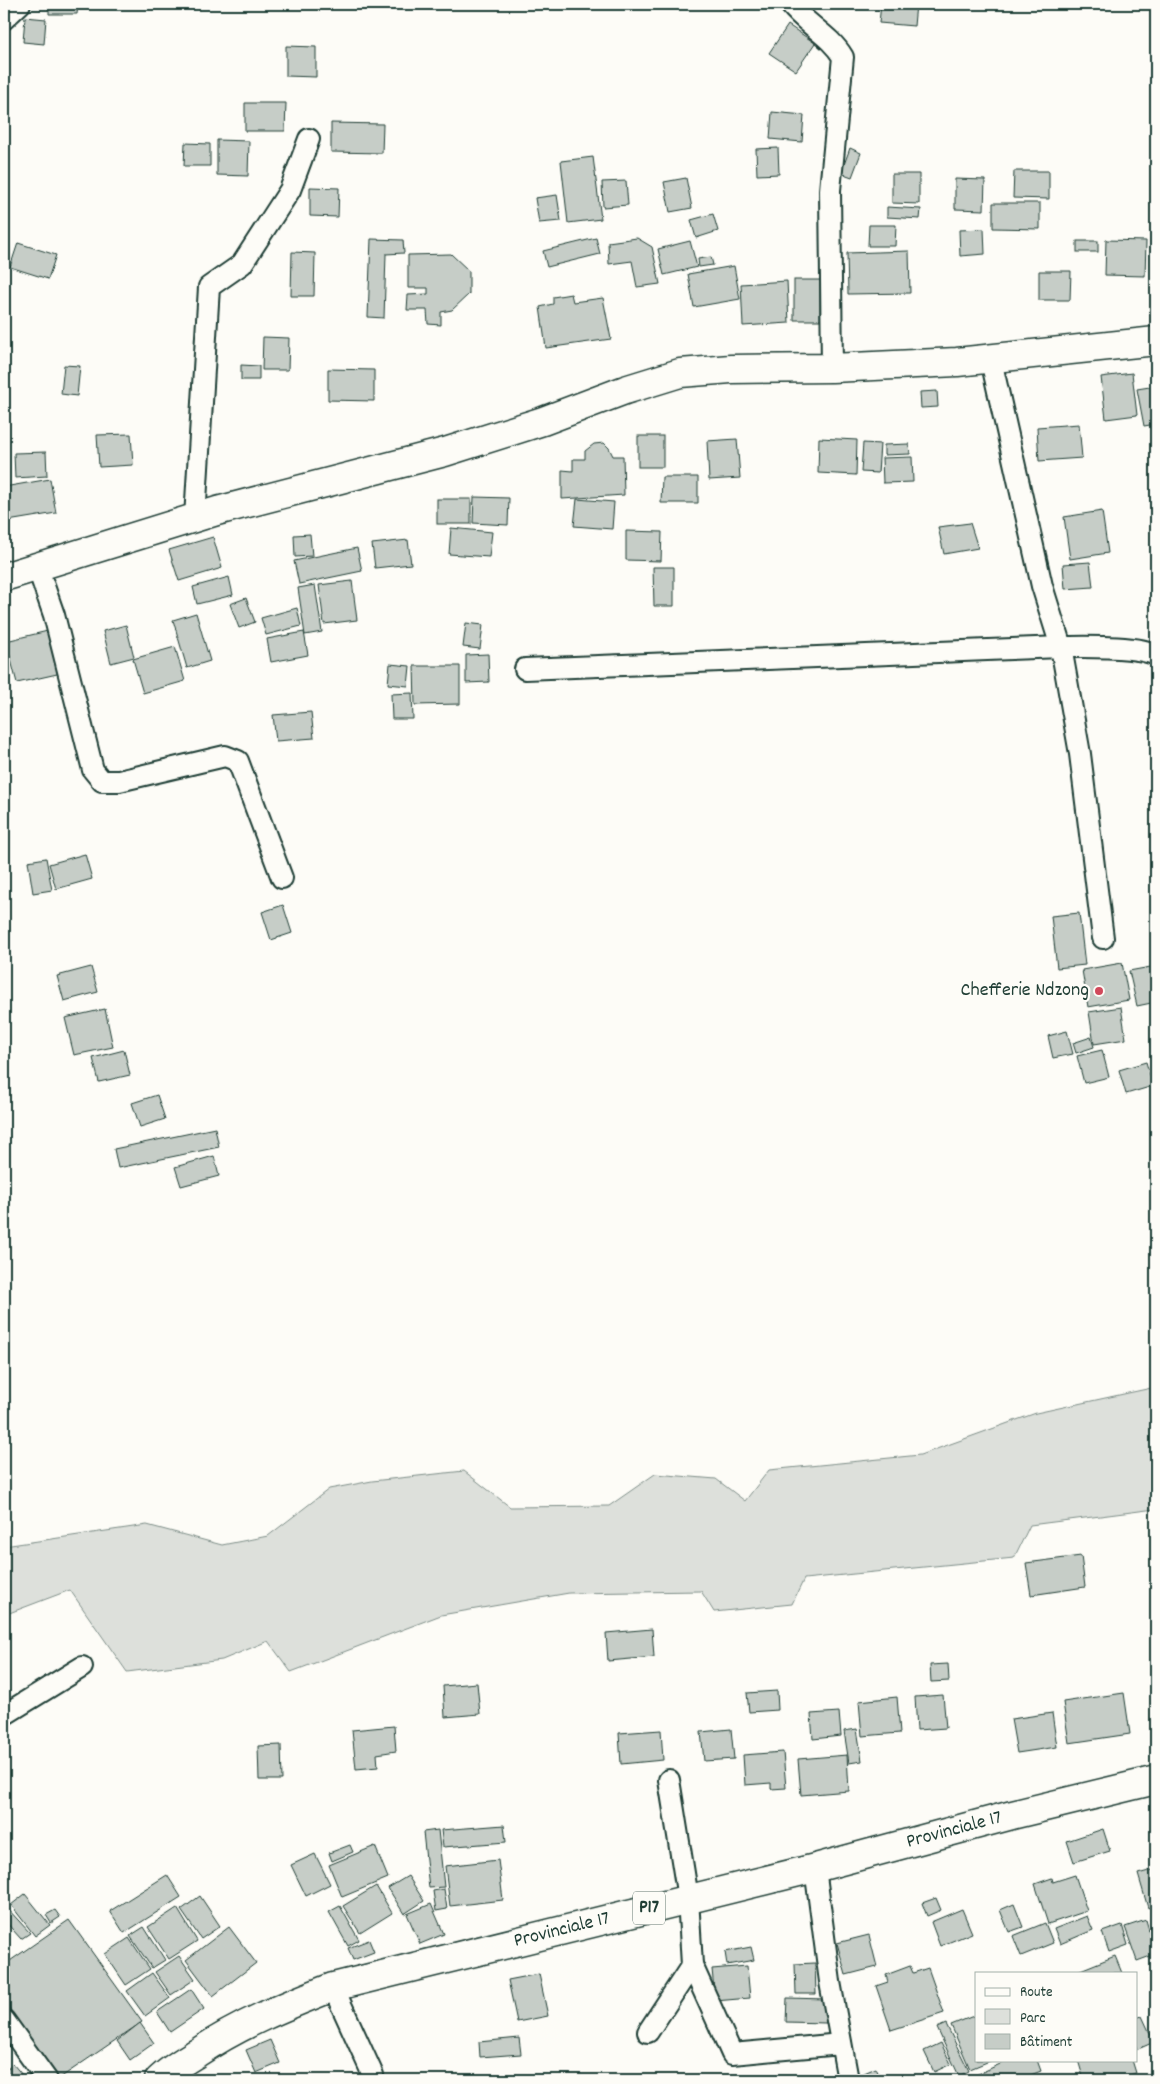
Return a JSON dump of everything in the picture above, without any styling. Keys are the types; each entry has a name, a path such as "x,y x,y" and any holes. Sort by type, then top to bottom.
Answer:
{"street":[{"path":"4,19 20,4"},
{"path":"790,4 796,12 837,48 843,57 830,190 832,368"},
{"path":"196,518 209,287 242,264 290,190 309,139"},
{"path":"4,577 196,518 445,452 543,421 625,390 680,373 991,360 1156,341"},
{"path":"991,360 1042,586 1061,647 1080,754 1103,938"},
{"path":"36,566 54,615 93,770 102,781 119,781 225,756 238,761 282,878"},
{"path":"525,669 1061,647 1121,649 1156,655"},
{"path":"4,1715 82,1667"},
{"path":"669,1780 688,1898 692,1965 732,2054 841,2044"},
{"name":"Provinciale 17","path":"162,2079 227,2033 266,2014 333,1987 815,1868 1012,1815 1156,1780"},
{"path":"815,1868 830,1982 848,2080"},
{"path":"648,2032 692,1965"},
{"path":"333,1987 373,2075"},
{"path":"4,2020 48,2080"}],"green space":[{"path":"1156,1387 1156,1550 1155,1509 1030,1525 1014,1558 804,1579 792,1604 714,1612 701,1591 569,1593 441,1615 291,1672 268,1641 222,1660 127,1672 70,1590 4,1615 4,1546 147,1525 222,1545 268,1536 329,1489 372,1481 464,1471 510,1507 609,1506 655,1474 716,1479 745,1501 769,1470 920,1455 1036,1413"}],"building":[{"path":"49,4 78,4 77,14 49,14"},
{"path":"881,4 916,4 914,26 879,23"},
{"path":"25,17 46,19 44,44 23,42"},
{"path":"788,25 815,43 796,71 769,53"},
{"path":"286,46 316,47 316,77 286,76"},
{"path":"245,103 286,103 285,131 245,131"},
{"path":"772,112 804,115 802,142 770,139"},
{"path":"331,123 383,124 382,153 331,152"},
{"path":"217,140 249,141 248,176 217,175"},
{"path":"185,143 210,144 210,166 184,166"},
{"path":"778,148 779,174 757,175 756,149"},
{"path":"850,148 861,153 852,177 841,173"},
{"path":"593,157 601,219 568,223 561,161"},
{"path":"1014,171 1049,171 1049,199 1013,198"},
{"path":"892,174 919,174 919,204 892,203"},
{"path":"686,178 692,208 670,212 664,182"},
{"path":"955,179 985,180 984,210 955,209"},
{"path":"626,181 628,205 603,207 602,182"},
{"path":"310,187 339,188 338,217 310,216"},
{"path":"557,195 561,221 539,223 535,198"},
{"path":"993,203 1040,203 1040,229 993,228"},
{"path":"887,207 921,209 920,219 887,217"},
{"path":"713,214 718,231 696,238 691,220"},
{"path":"869,225 896,225 895,246 868,246"},
{"path":"984,229 985,254 960,256 959,230"},
{"path":"596,238 600,254 547,267 543,251"},
{"path":"637,238 652,247 660,284 637,287 632,261 609,264 608,242"},
{"path":"371,239 403,240 404,253 386,254 384,318 368,317"},
{"path":"1106,240 1146,241 1145,276 1105,275"},
{"path":"690,241 697,267 664,275 658,249"},
{"path":"1077,241 1098,241 1098,252 1077,252"},
{"path":"18,243 56,255 48,279 10,267"},
{"path":"909,251 910,293 848,294 847,253"},
{"path":"292,252 315,253 314,296 291,296"},
{"path":"451,254 469,271 469,294 452,310 441,312 441,325 428,324 427,310 407,310 408,295 428,294 428,288 408,288 408,255"},
{"path":"711,257 713,265 699,267 698,259"},
{"path":"734,266 740,299 694,307 688,274"},
{"path":"1039,271 1071,271 1070,300 1039,300"},
{"path":"794,280 820,280 820,320 794,320"},
{"path":"787,281 789,323 743,326 741,284"},
{"path":"571,294 573,302 603,298 611,339 546,348 540,307 553,304 553,297"},
{"path":"263,337 289,338 288,370 262,370"},
{"path":"64,365 80,366 77,396 61,394"},
{"path":"241,365 259,366 259,380 241,380"},
{"path":"328,369 374,370 374,401 328,400"},
{"path":"1132,373 1137,415 1106,419 1101,377"},
{"path":"1156,386 1156,424 1144,426 1137,389"},
{"path":"937,391 938,407 921,408 920,392"},
{"path":"1079,424 1082,458 1039,461 1037,427"},
{"path":"131,434 133,465 99,467 97,435"},
{"path":"638,436 663,436 663,467 638,467"},
{"path":"819,438 857,440 856,475 818,473"},
{"path":"737,439 740,478 709,480 707,441"},
{"path":"604,443 613,456 623,456 624,495 562,499 562,470 573,471 573,459 585,459 585,451 594,444"},
{"path":"863,443 880,444 878,473 861,472"},
{"path":"909,444 910,454 884,455 884,445"},
{"path":"46,452 47,476 15,478 14,453"},
{"path":"912,457 913,482 883,483 882,458"},
{"path":"662,477 698,477 698,503 661,503"},
{"path":"50,479 56,513 8,521 4,487"},
{"path":"474,497 509,498 508,525 473,523"},
{"path":"437,499 471,499 471,524 437,524"},
{"path":"577,499 614,502 612,529 574,526"},
{"path":"1102,511 1108,553 1070,559 1064,517"},
{"path":"970,523 978,548 944,554 938,527"},
{"path":"451,528 492,532 489,557 449,554"},
{"path":"626,531 662,532 661,561 626,560"},
{"path":"310,534 312,556 295,557 294,535"},
{"path":"213,537 222,568 179,581 169,550"},
{"path":"408,540 411,564 375,568 372,544"},
{"path":"357,548 362,571 299,584 294,561"},
{"path":"1090,562 1093,587 1065,589 1063,564"},
{"path":"653,567 674,567 674,606 654,606"},
{"path":"229,577 233,595 197,604 193,587"},
{"path":"352,581 357,620 324,624 319,585"},
{"path":"315,585 322,632 305,635 298,588"},
{"path":"246,598 255,622 239,628 230,604"},
{"path":"297,608 301,626 266,635 261,618"},
{"path":"196,613 210,661 187,668 173,620"},
{"path":"466,623 483,625 480,649 463,647"},
{"path":"126,625 134,657 111,663 103,631"},
{"path":"56,629 66,672 17,683 6,641"},
{"path":"304,632 308,655 271,662 267,639"},
{"path":"175,647 185,681 143,693 133,659"},
{"path":"488,654 489,682 466,683 466,655"},
{"path":"4,659 10,687 4,688"},
{"path":"390,664 410,666 408,686 388,684"},
{"path":"414,666 460,666 460,704 415,705"},
{"path":"412,693 413,719 392,719 391,694"},
{"path":"311,712 314,738 276,741 273,715"},
{"path":"85,854 92,879 56,889 49,864"},
{"path":"46,858 52,890 33,893 28,861"},
{"path":"283,905 292,933 271,940 262,912"},
{"path":"1079,913 1085,965 1057,968 1051,916"},
{"path":"1122,963 1129,1000 1088,1007 1082,970"},
{"path":"1156,966 1156,1002 1137,1006 1129,971"},
{"path":"91,967 98,992 64,1001 57,976"},
{"path":"1121,1007 1126,1039 1094,1044 1089,1012"},
{"path":"105,1009 113,1047 74,1055 65,1018"},
{"path":"1067,1031 1073,1054 1053,1058 1048,1036"},
{"path":"1091,1037 1094,1047 1076,1053 1073,1043"},
{"path":"1156,1042 1156,1057 1152,1058 1150,1043"},
{"path":"124,1050 130,1075 99,1082 93,1058"},
{"path":"1102,1050 1109,1077 1084,1083 1077,1056"},
{"path":"1146,1062 1153,1086 1126,1094 1119,1070"},
{"path":"157,1095 165,1119 140,1127 132,1103"},
{"path":"215,1128 219,1147 118,1168 114,1149"},
{"path":"214,1156 219,1176 181,1186 175,1167"},
{"path":"1081,1556 1085,1587 1031,1595 1026,1563"},
{"path":"652,1629 654,1657 608,1661 606,1633"},
{"path":"948,1664 949,1681 931,1682 930,1665"},
{"path":"477,1683 480,1714 445,1717 443,1686"},
{"path":"777,1691 778,1710 749,1712 747,1693"},
{"path":"1124,1693 1130,1734 1069,1743 1063,1702"},
{"path":"943,1695 946,1728 917,1730 915,1697"},
{"path":"897,1697 900,1733 862,1736 859,1701"},
{"path":"839,1712 841,1736 813,1739 811,1714"},
{"path":"1052,1713 1057,1747 1017,1753 1011,1719"},
{"path":"394,1726 396,1751 377,1754 378,1767 356,1769 352,1730"},
{"path":"731,1729 734,1759 704,1761 701,1732"},
{"path":"857,1729 862,1761 849,1763 844,1731"},
{"path":"661,1730 663,1760 621,1764 619,1733"},
{"path":"281,1745 282,1780 259,1780 258,1746"},
{"path":"783,1752 786,1788 771,1789 771,1783 745,1785 743,1755"},
{"path":"847,1755 849,1791 801,1795 798,1759"},
{"path":"504,1825 506,1842 443,1847 441,1830"},
{"path":"1103,1829 1110,1851 1074,1862 1067,1841"},
{"path":"438,1830 444,1887 429,1888 423,1832"},
{"path":"350,1845 353,1852 332,1861 329,1853"},
{"path":"375,1846 388,1878 342,1897 329,1865"},
{"path":"315,1854 330,1884 306,1896 291,1865"},
{"path":"498,1860 503,1900 450,1906 445,1866"},
{"path":"1156,1869 1156,1905 1148,1908 1138,1874"},
{"path":"167,1875 181,1897 124,1933 110,1911"},
{"path":"1075,1875 1087,1911 1048,1924 1035,1884 1052,1878 1053,1882"},
{"path":"408,1876 424,1901 404,1914 388,1888"},
{"path":"376,1886 392,1913 360,1933 343,1906"},
{"path":"444,1889 447,1909 436,1911 433,1891"},
{"path":"25,1894 50,1925 35,1936 11,1905"},
{"path":"200,1896 220,1926 201,1939 181,1910"},
{"path":"936,1898 941,1910 927,1916 922,1903"},
{"path":"431,1904 444,1934 420,1944 407,1914"},
{"path":"1014,1904 1023,1927 1009,1932 1000,1910"},
{"path":"340,1906 359,1940 348,1946 329,1912"},
{"path":"7,1908 30,1933 21,1939 4,1920 4,1911"},
{"path":"177,1908 197,1941 169,1959 148,1927"},
{"path":"962,1909 972,1933 940,1946 931,1922"},
{"path":"55,1910 60,1917 51,1923 46,1915"},
{"path":"1087,1916 1093,1930 1060,1944 1054,1929"},
{"path":"1156,1917 1156,1937 1150,1919"},
{"path":"69,1920 142,2022 57,2080 4,2005 4,1965"},
{"path":"1146,1920 1156,1954 1137,1961 1125,1927"},
{"path":"1045,1923 1053,1943 1021,1956 1013,1936"},
{"path":"1122,1925 1128,1945 1109,1952 1102,1932"},
{"path":"144,1927 165,1960 152,1968 130,1936"},
{"path":"229,1927 256,1963 213,1996 186,1960"},
{"path":"869,1935 877,1967 846,1975 837,1943"},
{"path":"129,1938 150,1969 126,1985 105,1954"},
{"path":"369,1940 374,1952 353,1960 348,1948"},
{"path":"751,1947 754,1960 727,1965 725,1952"},
{"path":"179,1956 195,1979 171,1995 155,1972"},
{"path":"1115,1956 1122,1972 1075,1972"},
{"path":"815,1963 816,1994 796,1994 795,1964"},
{"path":"747,1966 750,1998 715,2001 712,1969"},
{"path":"910,1966 913,1973 928,1968 944,2013 891,2030 876,1986 888,1982 886,1975"},
{"path":"152,1973 170,1998 145,2016 127,1991"},
{"path":"539,1974 548,2016 517,2022 508,1980"},
{"path":"191,1989 204,2009 170,2032 157,2012"},
{"path":"787,1998 826,1999 826,2023 786,2022"},
{"path":"975,2015 975,2062 987,2062 970,2069 951,2025"},
{"path":"1142,2016 1154,2042 1138,2049 1138,2017"},
{"path":"140,2023 154,2043 130,2060 117,2041"},
{"path":"946,2024 969,2071 959,2076 937,2028"},
{"path":"519,2038 521,2054 480,2057 479,2042"},
{"path":"270,2040 280,2063 256,2073 246,2050"},
{"path":"941,2043 951,2064 934,2072 924,2051"},
{"path":"1005,2062 1038,2062 1041,2071 1018,2080 965,2080"},
{"path":"1079,2062 1133,2062 1136,2073 1113,2080 1084,2080"},
{"path":"13,2064 23,2076 17,2080 4,2080 4,2072"},
{"path":"876,2068 881,2080 854,2080 852,2078"}],"place":[{"name":"Chefferie Ndzong","path":"1099,991"}]}
